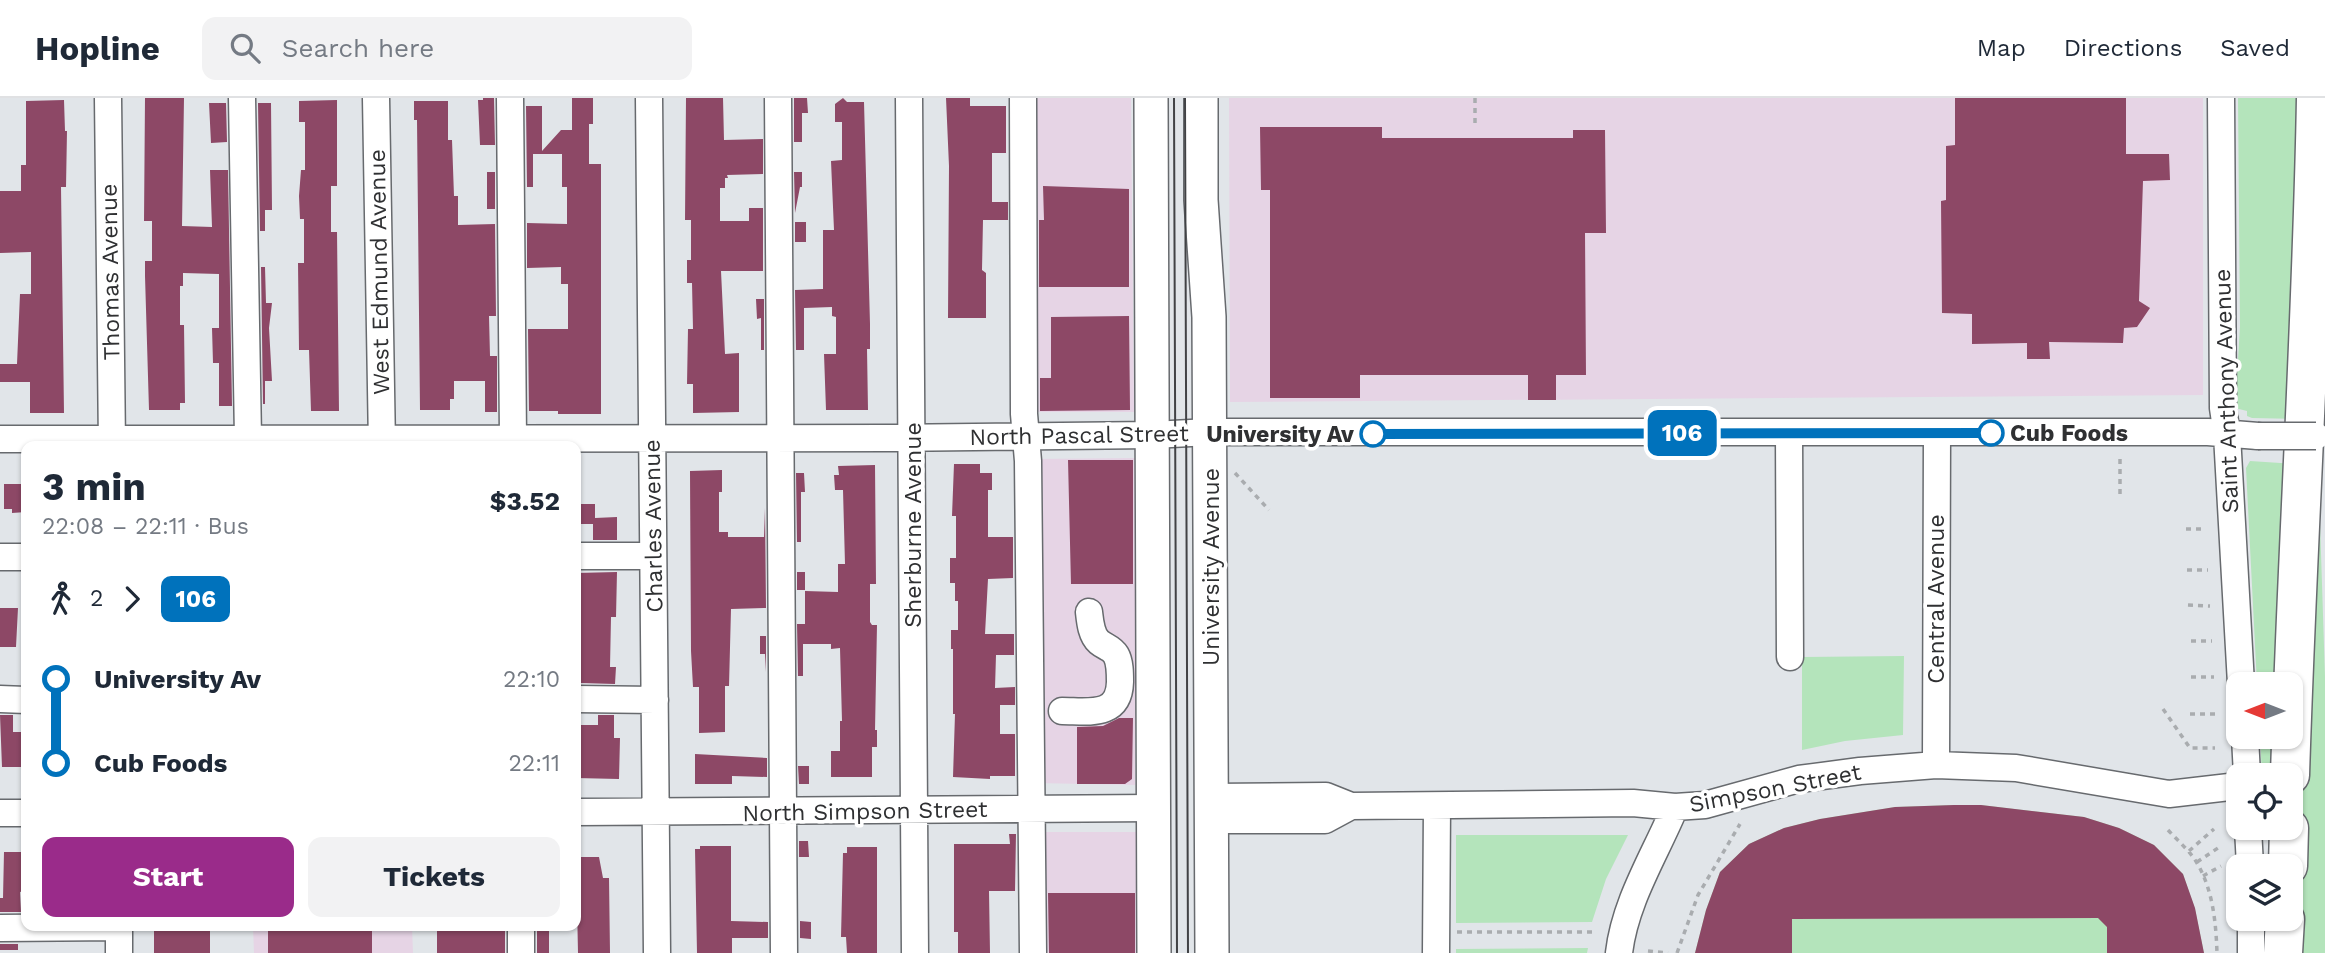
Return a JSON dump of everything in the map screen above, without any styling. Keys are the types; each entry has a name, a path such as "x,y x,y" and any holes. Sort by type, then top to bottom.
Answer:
{"highway":[{"path":"2290,763 2302,457 2310,335 2316,98"},
{"path":"2283,953 2284,931"}],"main road":[{"path":"1151,98 1154,953"},
{"name":"University Avenue","path":"1201,98 1201,200 1209,317 1212,953"}],"street":[{"name":"Thomas Avenue","path":"108,98 112,441"},
{"path":"242,98 247,438"},
{"name":"West Edmund Avenue","path":"376,98 382,441"},
{"path":"510,98 513,438"},
{"name":"Charles Avenue","path":"649,98 657,953"},
{"path":"778,98 784,953"},
{"name":"Sherburne Avenue","path":"909,98 915,953"},
{"path":"1023,98 1033,953"},
{"name":"Saint Anthony Avenue","path":"2221,98 2222,375 2240,672"},
{"name":"North Pascal Street","path":"434,441 513,438 1026,437 1210,432 2208,432 2227,435 2325,436"},
{"path":"1789,433 1790,657"},
{"name":"Central Avenue","path":"1936,765 1937,433"},
{"name":"North Pascal Street","path":"166,441 247,438 328,441"},
{"name":"North Pascal Street","path":"0,439 56,441"},
{"path":"581,556 653,556"},
{"path":"0,557 21,557"},
{"path":"1062,711 1105,709 1115,701 1119,691 1120,674 1116,655 1096,638 1090,626 1089,612"},
{"path":"0,699 21,700"},
{"path":"581,699 655,700"},
{"name":"Simpson Street","path":"1212,808 1325,820 1351,806 1633,803 1675,807 1724,801 1799,779 1936,765 2016,768 2160,793 2226,787"},
{"path":"1436,953 1437,806"},
{"path":"1619,953 1627,917 1644,872 1675,807"},
{"name":"North Simpson Street","path":"581,812 1153,808"},
{"path":"0,813 21,813"},
{"path":"0,928 21,929"},
{"path":"51,931 119,935"},
{"path":"521,931 521,953"},
{"path":"2251,931 2251,953"}],"path":[{"path":"1475,98 1475,128"},
{"path":"2120,459 2120,499"},
{"path":"1234,472 1269,510"},
{"path":"2186,529 2206,530"},
{"path":"2187,570 2208,570"},
{"path":"2188,605 2210,606"},
{"path":"2191,641 2212,641"},
{"path":"2191,677 2214,677"},
{"path":"2163,709 2190,748 2215,748"},
{"path":"2190,715 2216,714"},
{"path":"1677,953 1698,895 1740,824"},
{"path":"2189,851 2214,829"},
{"path":"2168,830 2189,851 2203,876 2216,917 2217,953"},
{"path":"2197,862 2218,848"},
{"path":"2203,876 2221,866"},
{"path":"1452,932 1596,932"},
{"path":"1648,951 1668,953"}],"shaded area":[{"path":"1028,98 1131,98 1134,412 1028,412"},
{"path":"1229,98 2203,98 2203,395 1230,402"},
{"path":"1135,458 1135,785 1035,783 1033,459"},
{"path":"1035,832 1136,832 1137,953 1036,953"},
{"path":"253,931 412,931 413,953 254,953"}],"green space":[{"path":"2238,98 2304,98 2297,419 2252,418 2247,416 2247,411 2235,408 2240,327"},
{"path":"2250,461 2294,464 2285,672 2256,672 2246,468"},
{"path":"2314,490 2319,491 2325,677 2325,953 2295,953 2296,931 2303,931 2303,854 2299,854 2300,840 2303,840 2303,763"},
{"path":"1904,656 1903,735 1845,741 1802,750 1802,657"},
{"path":"2261,749 2282,749 2281,763 2261,763"},
{"path":"1981,805 2084,817 2119,828 2154,845 2183,874 2195,909 2204,953 1695,953 1706,910 1720,872 1749,844 1784,828 1820,819 1895,807"},
{"path":"1456,835 1628,835 1606,879 1592,922 1456,923"},
{"path":"1588,948 1587,953 1456,953 1456,949"}],"building":[{"path":"145,98 184,98 182,226 212,227 210,170 228,170 232,406 219,406 219,363 213,363 212,328 219,328 219,274 183,273 183,286 180,286 180,325 184,325 185,403 180,403 180,410 149,410 145,261 152,261 152,221 144,221"},
{"path":"494,98 495,145 480,145 478,100"},
{"path":"572,98 593,98 593,124 589,124 589,164 601,164 601,414 529,411 528,329 568,329 568,284 561,284 561,267 527,268 527,223 567,224 567,187 562,187 562,154 533,154 533,187 527,187 526,106 542,106 542,151 561,130 572,130"},
{"path":"686,98 723,98 724,140 763,139 763,174 727,175 725,188 720,188 720,221 749,221 749,208 763,208 763,271 721,271 725,354 739,353 739,412 693,413 693,384 687,384 688,329 693,329 692,283 687,283 687,260 691,260 691,220 685,220"},
{"path":"794,98 807,98 808,113 802,113 802,142 794,142"},
{"path":"843,98 847,102 864,102 870,324 870,349 867,349 868,410 826,410 824,354 836,354 836,317 832,316 832,307 804,308 804,350 796,350 795,290 823,289 823,230 834,230 831,161 842,160 842,122 835,122 835,104"},
{"path":"946,98 970,98 970,106 1006,106 1006,153 992,153 992,202 1008,202 1008,220 983,220 982,270 986,273 986,318 948,318 949,166"},
{"path":"1955,98 2126,98 2126,154 2169,154 2170,180 2143,181 2139,301 2150,308 2137,327 2124,328 2123,343 2049,342 2050,359 2027,359 2027,343 1972,344 1972,314 1942,313 1941,201 1946,200 1946,146 1955,145"},
{"path":"64,100 67,131 66,187 61,187 64,413 30,413 30,382 0,382 0,364 17,364 20,294 31,294 31,252 0,253 0,191 21,191 21,165 26,165 26,101"},
{"path":"337,100 337,186 331,186 331,232 337,232 339,411 311,411 309,350 299,350 298,263 304,263 304,219 300,219 299,196 301,170 305,170 305,122 299,122 299,101"},
{"path":"414,101 448,101 448,140 452,140 458,225 495,224 496,316 489,316 490,356 497,356 497,412 485,412 485,381 454,381 454,399 450,399 450,410 420,410 417,120 414,120"},
{"path":"209,103 226,103 227,142 211,143"},
{"path":"258,103 271,103 272,210 265,210 265,231 260,231"},
{"path":"1260,127 1382,127 1382,138 1573,138 1573,130 1605,130 1606,233 1585,233 1586,375 1556,375 1556,400 1528,400 1528,375 1360,375 1360,398 1270,398 1270,190 1261,190"},
{"path":"487,172 495,172 495,209 487,209"},
{"path":"794,172 802,172 802,187 795,213"},
{"path":"1043,186 1129,189 1129,287 1039,287 1039,220 1044,220"},
{"path":"795,222 806,222 806,242 795,242"},
{"path":"261,267 265,267 266,303 272,303 269,328 272,381 265,381 265,404 263,404"},
{"path":"756,299 764,299 764,350 761,350 761,318 757,319"},
{"path":"1129,316 1130,410 1040,411 1040,378 1051,378 1051,317"},
{"path":"1068,460 1133,460 1133,584 1071,584"},
{"path":"954,464 980,464 980,473 992,473 992,490 988,490 988,537 1013,537 1013,578 988,579 985,634 1014,634 1014,655 996,655 995,688 1015,687 1015,705 1000,705 1000,734 1015,734 1015,776 990,776 990,779 953,777 955,714 951,630 958,630 955,583 950,583 950,558 956,558 956,516 952,516"},
{"path":"875,465 876,584 870,584 870,622 877,625 877,747 872,747 872,777 831,777 831,751 840,751 840,648 831,649 831,644 803,644 803,676 798,676 797,624 805,624 805,591 838,592 838,564 845,564 843,490 835,490 834,475 839,475 838,466"},
{"path":"722,470 719,532 728,532 728,537 764,537 765,508 766,608 731,609 729,686 725,686 725,732 699,733 699,687 693,687 691,651 690,471"},
{"path":"796,473 804,473 805,492 801,492 801,542 797,542"},
{"path":"4,484 21,484 21,512 12,513 12,509 4,509"},
{"path":"581,504 595,504 595,518 617,517 617,540 593,540 593,524 581,524"},
{"path":"617,572 616,617 611,617 610,667 616,667 615,684 581,683 581,573"},
{"path":"797,572 805,572 805,590 797,590"},
{"path":"0,608 18,608 16,647 0,647"},
{"path":"760,636 766,636 766,672 765,654 760,654"},
{"path":"0,715 13,715 13,732 21,732 21,767 2,767"},
{"path":"598,715 614,715 614,738 620,738 619,779 581,778 581,725 598,725"},
{"path":"1119,718 1133,718 1132,779 1125,784 1077,784 1077,727 1103,726"},
{"path":"695,754 767,758 767,777 732,776 732,784 695,784"},
{"path":"798,766 809,766 809,784 799,784"},
{"path":"1981,805 2084,817 2119,828 2154,845 2183,874 2195,908 2204,953 2107,953 2107,927 2098,918 1792,919 1792,953 1695,953 1706,910 1720,872 1749,844 1784,828 1820,819 1895,807"},
{"path":"1009,834 1016,834 1015,891 989,891 990,953 958,953 958,932 954,932 954,844 1010,844"},
{"path":"799,841 808,841 809,857 799,857"},
{"path":"700,846 731,846 731,921 768,922 768,938 732,938 732,953 697,953 695,849 700,849"},
{"path":"847,847 877,847 877,953 847,953 846,937 841,937 843,853 847,853"},
{"path":"4,852 21,852 21,912 0,912 0,898 3,898"},
{"path":"581,857 599,857 603,878 609,878 610,953 578,953 578,931 581,931"},
{"path":"1048,893 1135,893 1135,953 1049,953"},
{"path":"800,921 811,922 811,939 800,938"},
{"path":"154,931 210,931 210,953 154,953"},
{"path":"268,931 372,931 372,953 268,953"},
{"path":"437,931 505,931 505,953 437,953"},
{"path":"537,931 549,931 549,953 537,953"},
{"path":"0,944 18,944 18,950 0,950"}],"tram line":[{"path":"1174,98 1177,953"},
{"path":"1185,98 1188,953"}],"bus line":[{"name":"106","path":"1373,434 1991,433"}],"place":[{"name":"Cub Foods","path":"1991,433"},
{"name":"University Av","path":"1373,434"}]}
